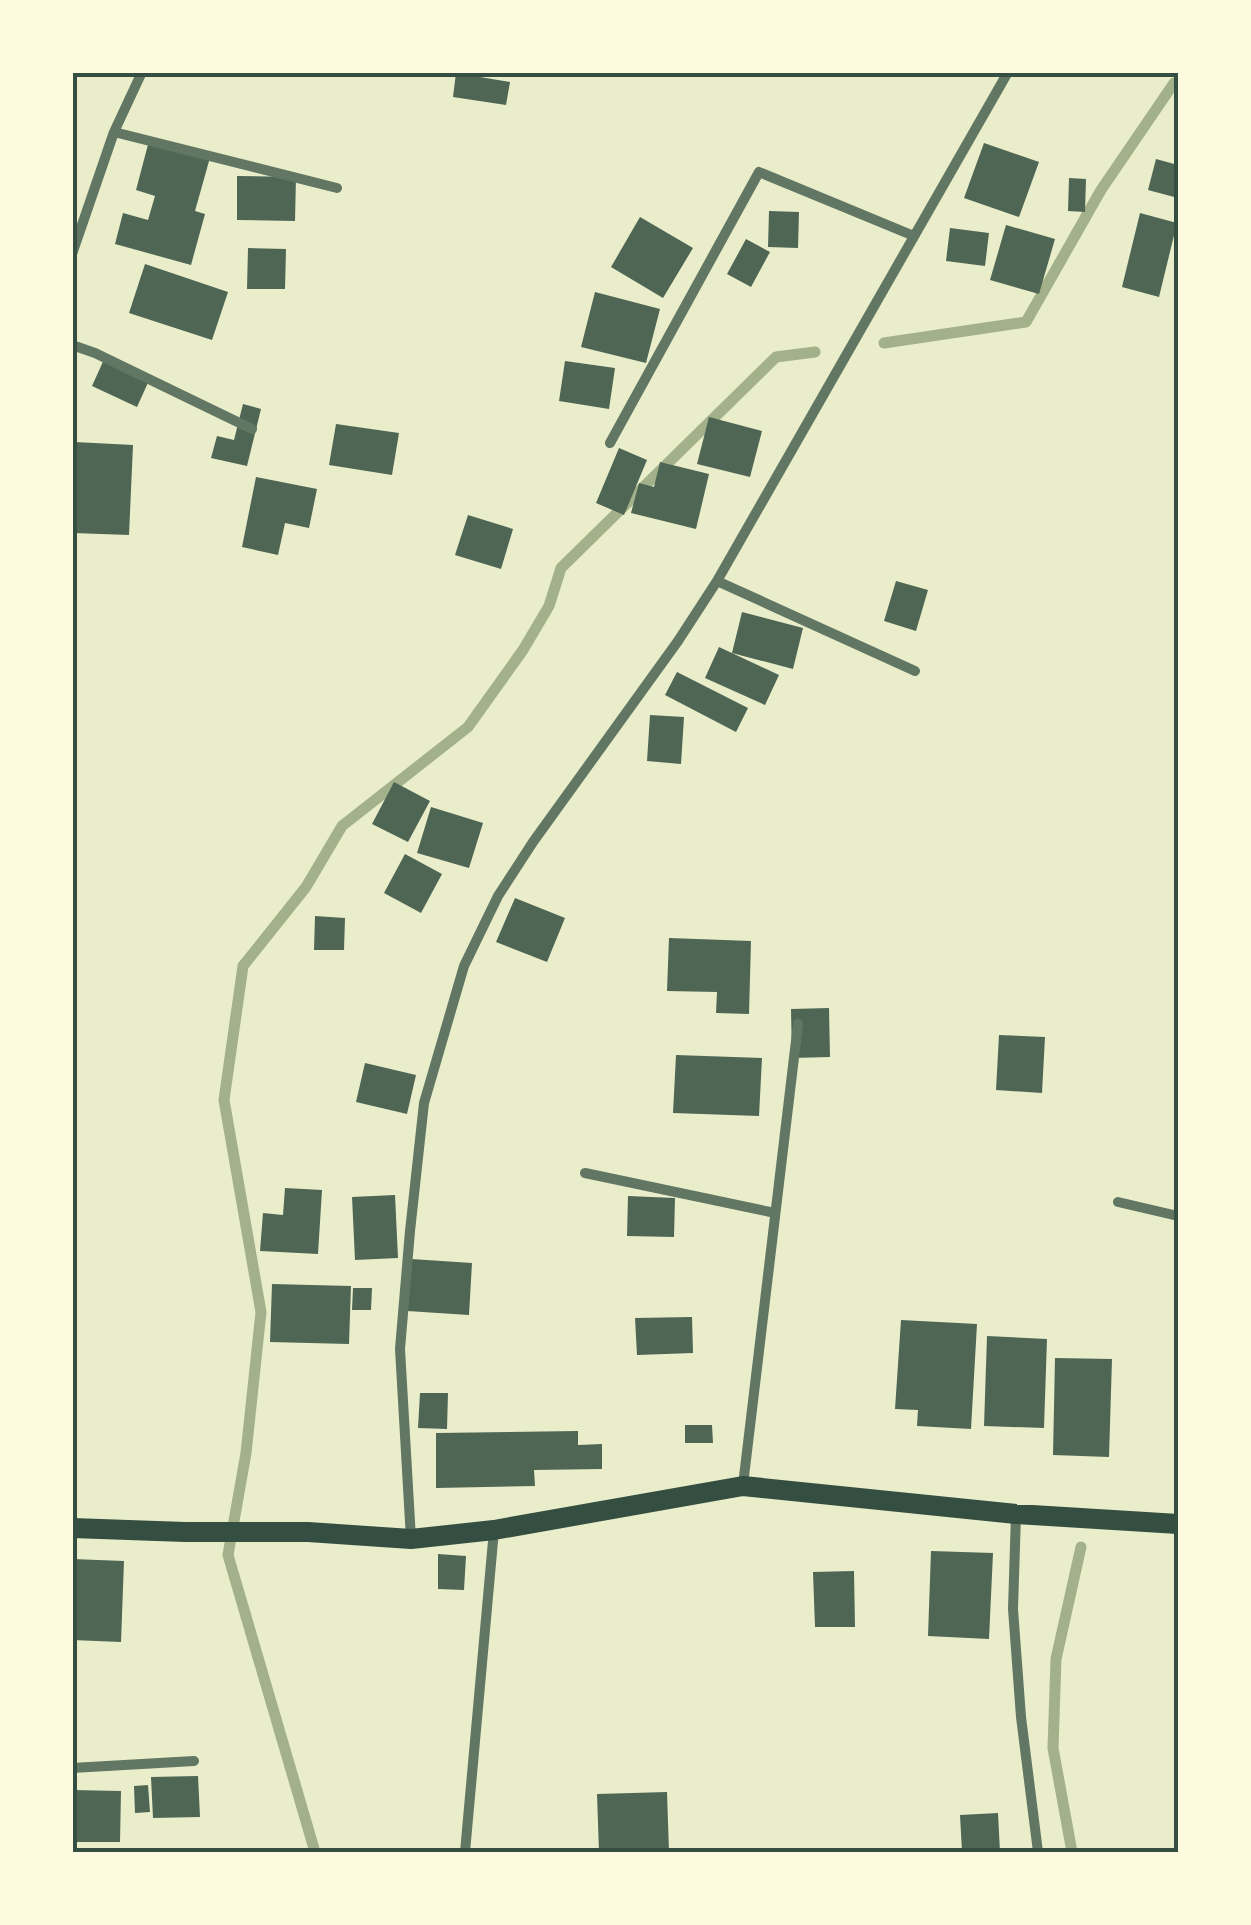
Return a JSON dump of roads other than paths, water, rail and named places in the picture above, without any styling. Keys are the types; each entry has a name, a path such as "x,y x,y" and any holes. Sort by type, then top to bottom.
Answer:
{"main road":[{"path":"72,1528 308,1532 411,1539 494,1530 743,1486 1016,1514 1178,1524"}],"street":[{"path":"72,254 114,132 142,72"},
{"path":"411,1539 400,1349 410,1231 424,1102 464,966 507,883 717,582 1008,72"},
{"path":"114,132 337,188"},
{"path":"610,443 759,172 914,236"},
{"path":"72,345 252,429"},
{"path":"717,582 915,671"},
{"path":"743,1486 798,1024"},
{"path":"585,1173 775,1213"},
{"path":"1118,1202 1178,1216"},
{"path":"1016,1514 1013,1609 1021,1718 1038,1852"},
{"path":"466,1852 494,1530"},
{"path":"72,1768 194,1761"}],"waterway":[{"path":"884,343 1026,322 1101,190 1174,83 1178,83"},
{"path":"315,1852 228,1555 246,1453 261,1312 224,1100 243,966 306,887 342,826 468,727 549,606 561,568 776,357 815,352"},
{"path":"1072,1852 1053,1748 1056,1659 1081,1547"}]}
